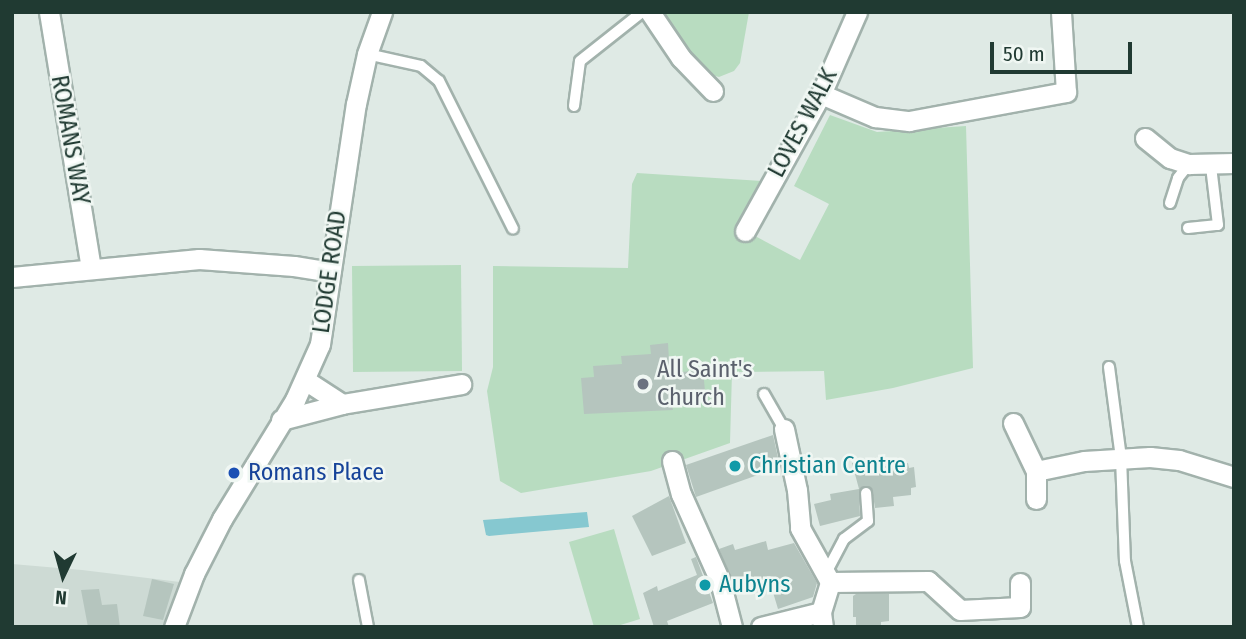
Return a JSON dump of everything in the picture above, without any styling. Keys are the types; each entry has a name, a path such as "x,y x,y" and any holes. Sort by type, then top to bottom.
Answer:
{"street":[{"name":"ROMANS WAY","path":"49,12 91,269"},
{"name":"LODGE ROAD","path":"174,627 194,574 222,519 305,380 320,344 339,199 367,54 382,12"},
{"path":"650,12 681,58 713,91"},
{"name":"LOVES WALK","path":"745,231 821,94 857,12"},
{"path":"821,94 875,117 909,121 1066,92 1061,12"},
{"path":"1145,138 1170,158 1189,164 1211,166 1234,163"},
{"path":"12,276 199,259 294,266 331,272"},
{"path":"305,380 342,404"},
{"path":"281,420 342,404 461,384"},
{"path":"1013,423 1036,471 1036,499"},
{"path":"761,627 822,619 827,579 798,521 797,490 785,429"},
{"path":"1036,471 1121,458 1150,457 1179,460 1234,477"},
{"path":"673,461 681,494 720,581 732,627"},
{"path":"827,579 929,580 960,610 1020,607 1020,583"}],"lane":[{"path":"574,106 580,61 642,12"},
{"path":"367,54 421,66 439,81 513,229"},
{"path":"1170,203 1178,178 1189,164"},
{"path":"1188,228 1218,225 1211,166"},
{"path":"1109,367 1121,458 1125,561 1138,627"},
{"path":"764,394 785,429"},
{"path":"827,579 845,539 868,521 866,493"},
{"path":"359,580 368,627"}],"shaded area":[{"path":"12,564 180,582 163,627 12,627"}],"green space":[{"path":"659,12 749,12 740,63 734,71 719,77 705,73 688,55"},
{"path":"830,115 877,132 966,126 973,368 893,388 826,400 824,371 732,372 730,443 651,471 521,493 500,481 487,391 493,367 493,266 628,268 632,184 637,173 762,181 740,228 800,260 829,204 794,186"},
{"path":"461,265 462,371 353,372 352,266"},
{"path":"614,529 640,619 614,627 594,627 569,542"}],"water":[{"path":"587,512 589,527 489,536 486,535 483,520"}],"building":[{"name":"All Saint's Church","path":"668,343 669,361 680,360 682,372 703,370 705,391 689,392 690,405 672,406 673,410 584,414 581,378 594,377 593,366 622,364 621,356 651,354 650,345"},
{"name":"Christian Centre","path":"773,435 780,467 696,497 686,465"},
{"path":"870,460 871,468 908,463 909,468 914,467 916,487 911,488 911,495 893,497 894,506 875,508 872,489 865,486 859,493 860,516 820,526 814,504 831,500 830,494 859,489 852,463"},
{"path":"669,496 686,543 652,556 632,516"},
{"path":"766,541 768,550 794,543 817,583 813,597 778,609 769,579 735,589 719,549 733,544 735,550"},
{"path":"696,557 713,603 667,621 669,627 654,627 643,593 657,586 658,591 697,575 691,559"},
{"path":"152,579 174,584 163,620 143,616"},
{"path":"99,589 102,605 117,604 120,627 88,627 81,590"},
{"path":"889,594 889,621 881,622 881,627 856,627 853,596"}],"place":[{"name":"All Saint's Church","path":"643,384"},
{"name":"Christian Centre","path":"735,466"},
{"name":"Romans Place","path":"234,473"},
{"name":"Aubyns","path":"705,585"}]}
